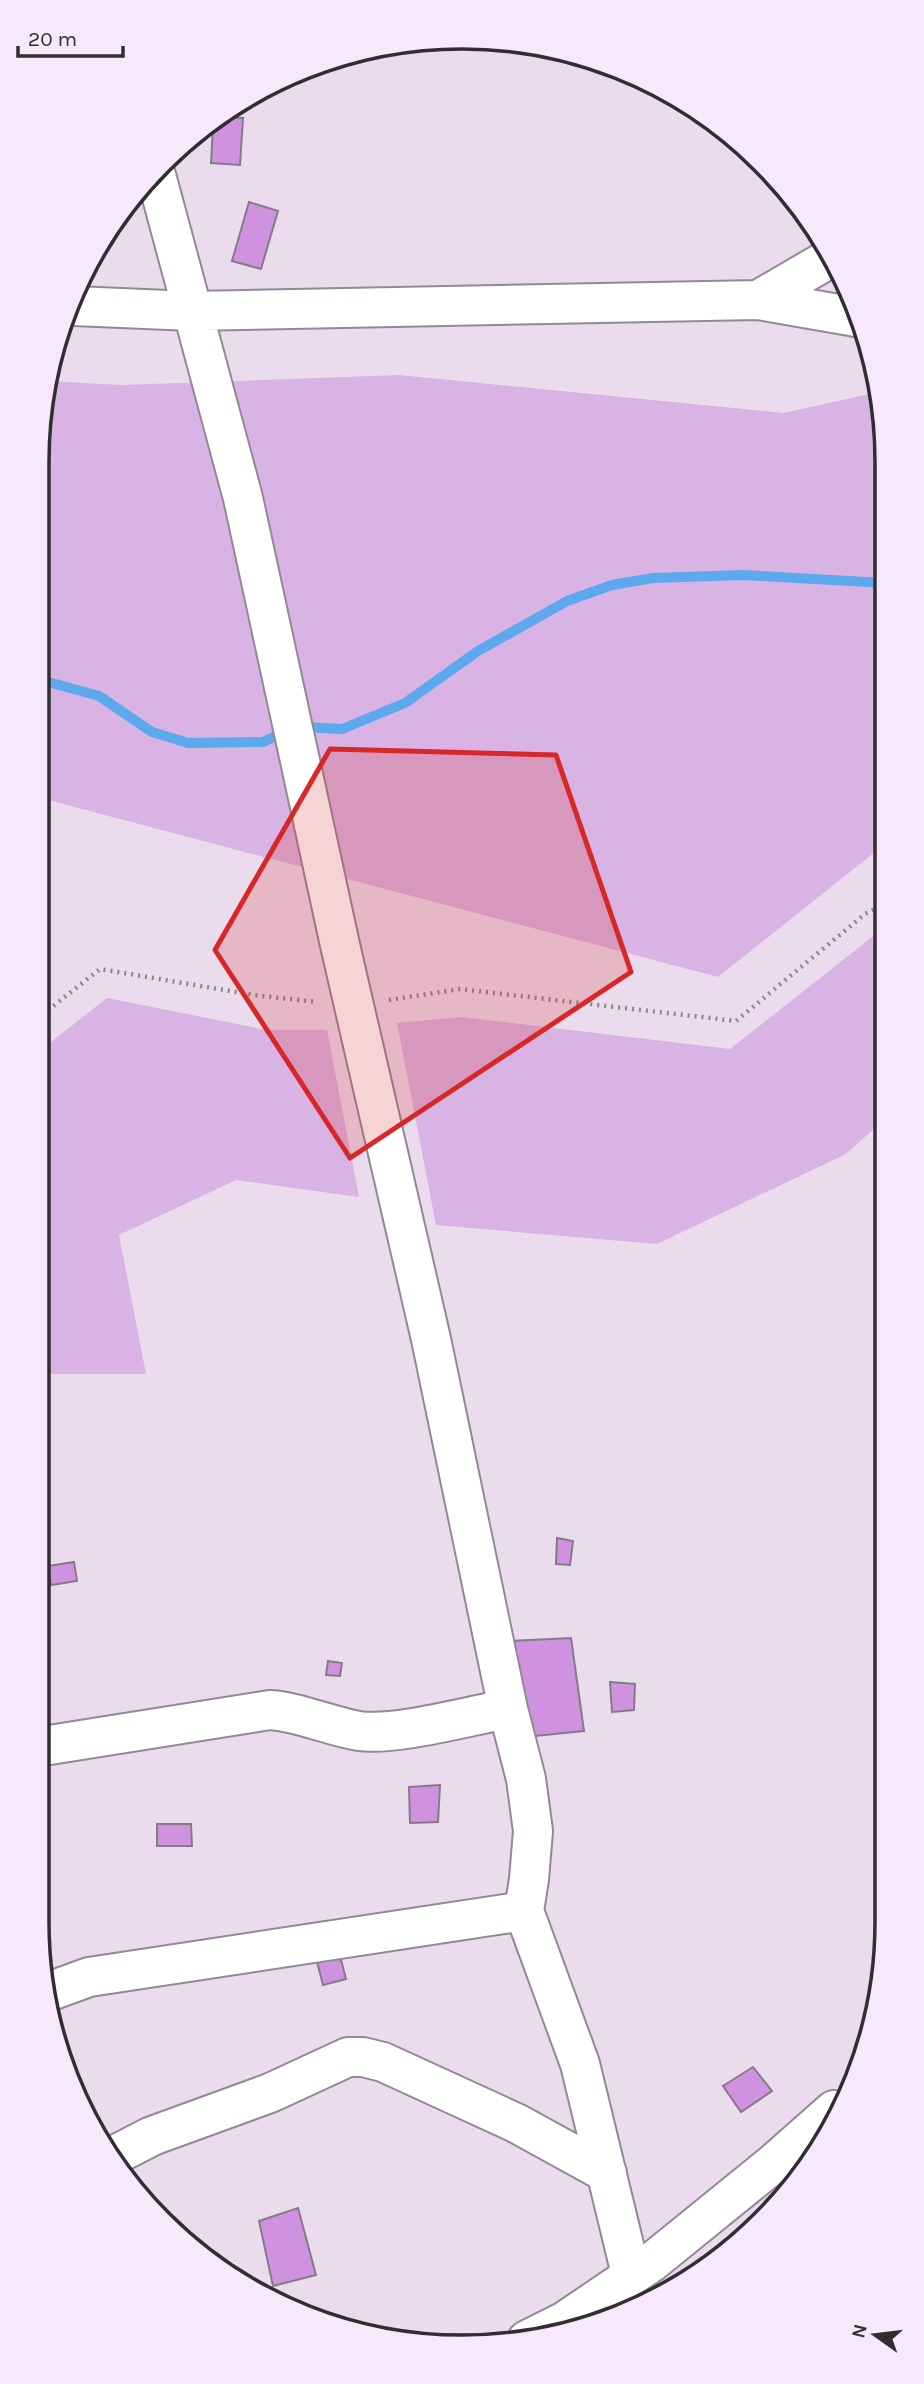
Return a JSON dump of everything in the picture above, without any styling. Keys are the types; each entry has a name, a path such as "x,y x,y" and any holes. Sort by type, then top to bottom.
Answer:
{"street":[{"path":"158,183 243,498 354,1005 431,1339 508,1709 526,1779 533,1831 524,1911 579,2064 607,2173 644,2277"},
{"path":"758,300 823,262"},
{"path":"79,306 192,311 758,300 848,316"},
{"path":"49,1745 270,1710 284,1711 359,1731 388,1731 508,1709"},
{"path":"55,1989 89,1977 524,1911"},
{"path":"120,2152 152,2136 270,2093 348,2057 363,2057 383,2062 516,2123 607,2173"},
{"path":"585,2316 644,2277 825,2118"}],"path":[{"path":"49,1010 100,970 254,995 354,1005 460,989 736,1021 865,914 875,909"}],"highlighted area":[{"path":"330,749 556,755 631,972 350,1158 215,950"}],"shaded area":[{"path":"399,375 784,413 869,394 875,462 875,852 718,977 49,800 49,462 57,382 122,385"},
{"path":"875,935 875,1128 846,1154 657,1244 436,1225 397,1023 461,1017 730,1049"},
{"path":"107,998 267,1030 327,1030 359,1197 236,1180 119,1235 146,1374 49,1374 49,1044"}],"building":[{"path":"235,118 243,118 240,165 211,163 213,133"},
{"path":"249,202 278,211 261,269 232,261"},
{"path":"557,1538 573,1541 570,1565 556,1564"},
{"path":"74,1562 77,1581 51,1585 49,1566"},
{"path":"571,1638 584,1731 525,1737 510,1641"},
{"path":"328,1661 342,1663 340,1676 326,1675"},
{"path":"610,1682 635,1684 634,1710 612,1712"},
{"path":"440,1785 438,1822 410,1823 409,1787"},
{"path":"157,1824 191,1824 192,1846 157,1846"},
{"path":"339,1952 346,1979 323,1985 316,1958"},
{"path":"753,2067 772,2091 741,2112 723,2086"},
{"path":"298,2208 316,2275 273,2286 259,2221"}],"waterway":[{"path":"301,727 342,729 405,703 478,651 567,601 612,585 653,578 744,575 875,582"},
{"path":"49,682 99,696 152,732 188,743 263,742 286,731"}]}
